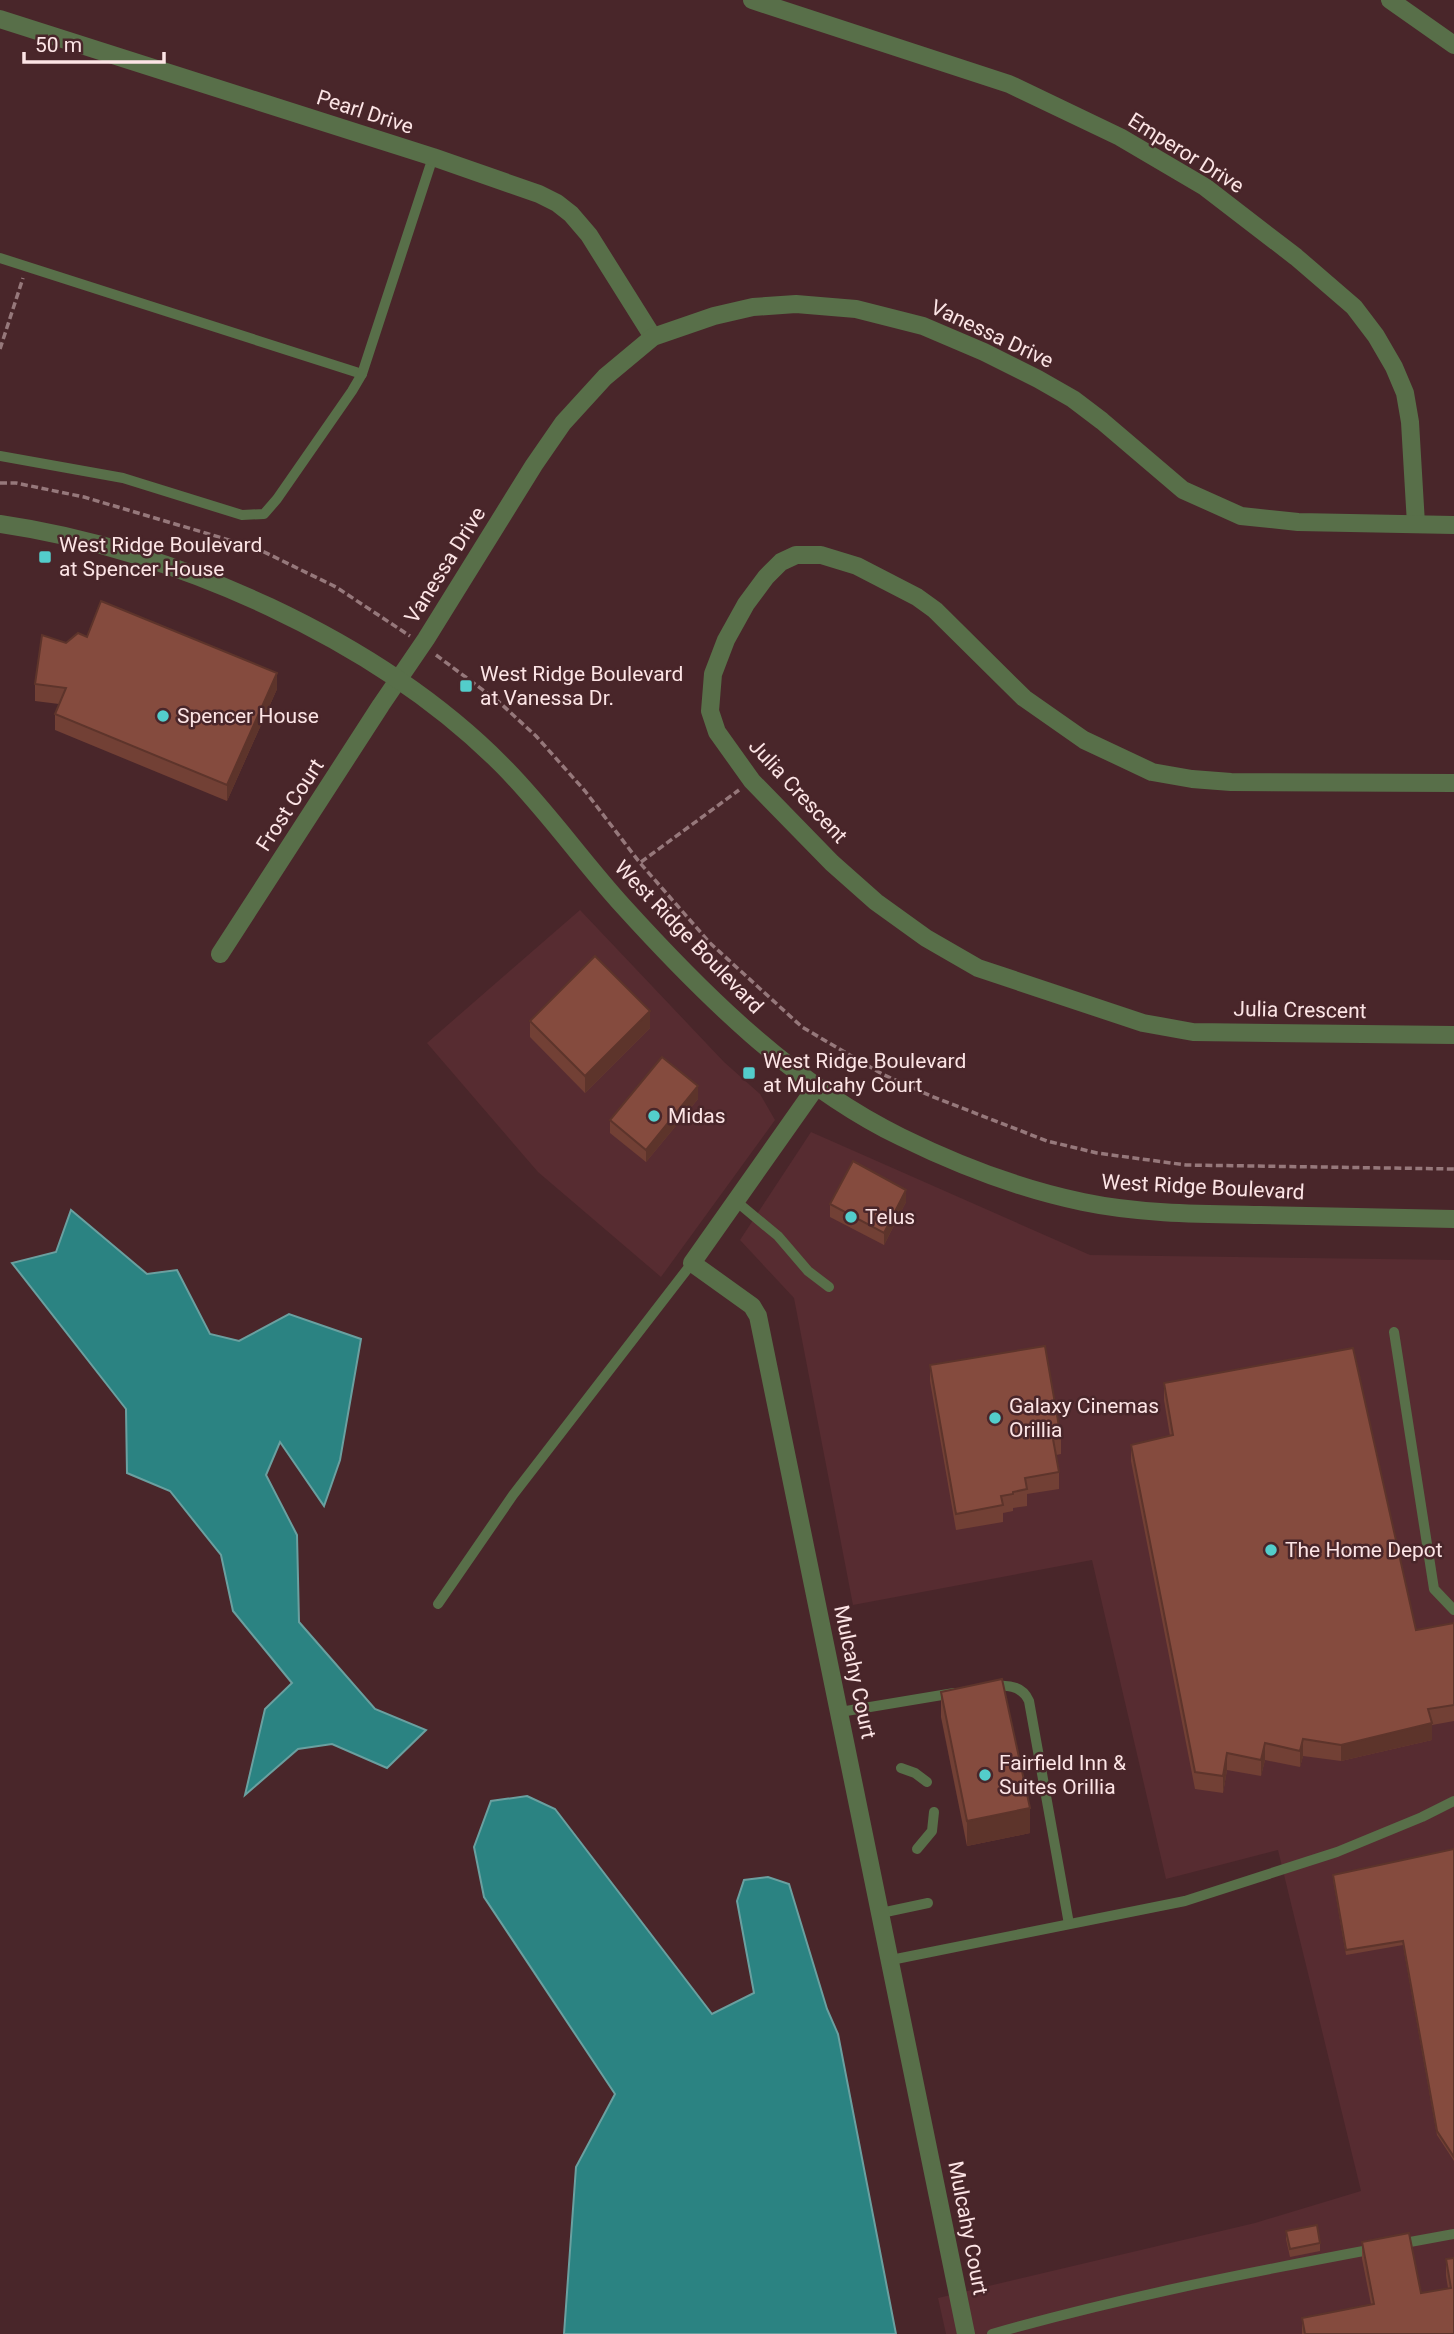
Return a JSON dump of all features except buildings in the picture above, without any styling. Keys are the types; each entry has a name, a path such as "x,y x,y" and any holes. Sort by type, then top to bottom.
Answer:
{"street":[{"name":"Emperor Drive","path":"752,0 1021,90 1120,137 1205,187 1296,257 1354,307 1376,336 1394,367 1405,393 1410,422 1416,524"},
{"path":"1390,0 1454,45"},
{"name":"Pearl Drive","path":"0,19 433,157 539,194 571,214 589,235 653,337"},
{"name":"Vanessa Drive","path":"398,680 534,465 563,423 605,377 653,337 714,316 753,307 796,304 856,309 923,326 984,352 1073,399 1184,490 1216,507 1241,516 1273,521 1454,525"},
{"name":"West Ridge Boulevard","path":"0,524 95,542 196,577 271,608 341,645 398,680 475,739 505,768 623,906 711,998 816,1087 898,1136 986,1174 1087,1203 1208,1214 1454,1219"},
{"name":"Julia Crescent","path":"1454,783 1231,782 1152,772 1084,740 1024,698 934,610 917,597 858,566 821,555 796,555 781,562 766,577 746,604 713,674 710,711 717,732 752,780 832,863 876,902 926,938 978,968 1143,1023 1193,1032 1454,1035"},
{"name":"Frost Court","path":"220,954 398,680"},
{"path":"692,1263 816,1087"},
{"name":"Mulcahy Court","path":"692,1263 752,1306 758,1317 966,2334"}],"lane":[{"path":"0,456 123,478 242,515 258,516 268,510 362,374 433,157"},
{"path":"0,258 362,374"},
{"path":"737,1202 778,1236 808,1271 829,1287"},
{"path":"438,1604 513,1495 692,1263"},
{"path":"1394,1332 1434,1589 1454,1610"},
{"path":"976,1689 1010,1686 1020,1689 1029,1701 1069,1924"},
{"path":"840,1712 964,1691"},
{"path":"901,1768 915,1773 927,1782"},
{"path":"891,1959 1185,1901 1337,1852 1422,1818 1454,1801"},
{"path":"917,1849 932,1831 934,1812"},
{"path":"881,1913 928,1903"},
{"path":"992,2334 1200,2283 1454,2234"}],"path":[{"path":"0,349 26,266"},
{"path":"0,482 84,497 256,548 336,587 422,644 499,702 536,736 585,790 640,863 710,943 802,1027 882,1074 931,1097 1047,1141 1097,1153 1185,1165 1454,1169"},
{"path":"640,863 752,780"}],"shaded area":[{"path":"580,910 724,1062 760,1094 775,1120 661,1277 538,1172 427,1043"},
{"path":"811,1132 1090,1255 1454,1260 1454,2334 946,2334 938,2298 1255,2223 1361,2191 1278,1850 1166,1879 1092,1560 853,1605 794,1298 740,1240"}],"water":[{"path":"71,1210 147,1274 177,1270 210,1334 239,1341 289,1314 361,1339 340,1460 324,1506 280,1442 266,1475 297,1535 299,1622 375,1709 426,1730 387,1768 332,1744 298,1749 245,1795 265,1709 292,1683 233,1611 221,1555 170,1491 127,1473 126,1409 12,1263 56,1252"},
{"path":"527,1796 555,1809 712,2014 754,1993 737,1901 744,1880 768,1877 789,1884 827,2009 838,2034 896,2334 564,2334 576,2167 615,2094 484,1897 474,1847 491,1801"}],"place":[{"name":"West Ridge Boulevard at Spencer House","path":"45,557"},
{"name":"West Ridge Boulevard at Vanessa Dr.","path":"466,686"},
{"name":"Spencer House","path":"163,716"},
{"name":"West Ridge Boulevard at Mulcahy Court","path":"749,1073"},
{"name":"Midas","path":"654,1116"},
{"name":"Telus","path":"851,1217"},
{"name":"Galaxy Cinemas Orillia","path":"995,1418"},
{"name":"The Home Depot","path":"1271,1550"},
{"name":"Fairfield Inn & Suites Orillia","path":"985,1775"}]}
